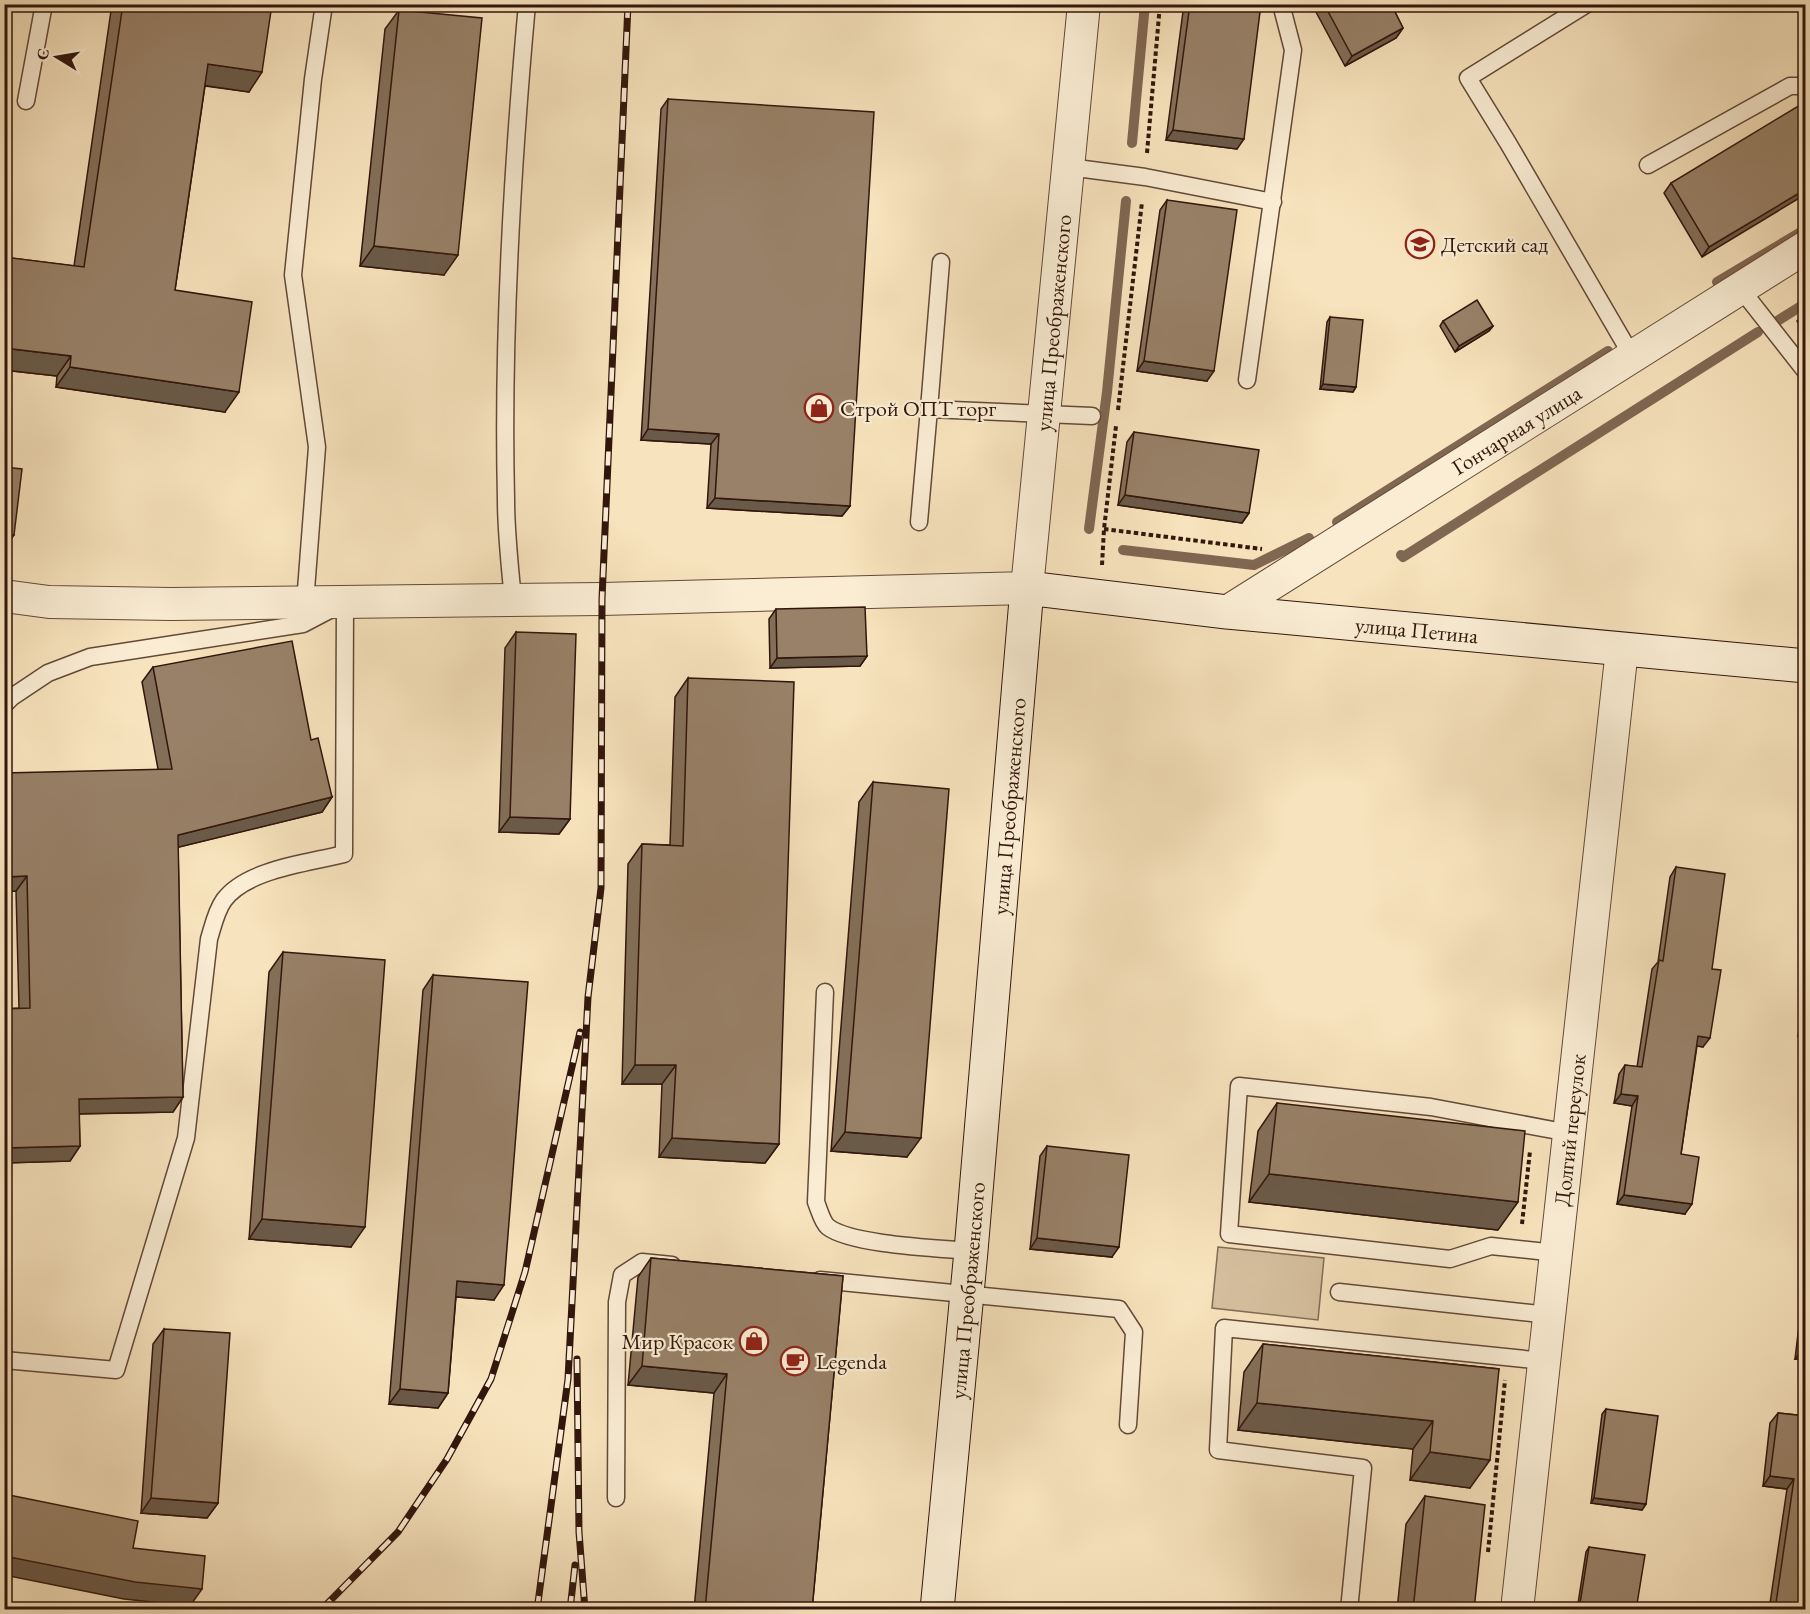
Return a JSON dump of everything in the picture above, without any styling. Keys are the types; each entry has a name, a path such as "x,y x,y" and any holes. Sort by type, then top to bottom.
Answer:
{"street":[{"name":"улица Преображенского","path":"937,1610 967,1293 1027,588 1084,4"},
{"name":"Гончарная улица","path":"1227,612 1806,247"},
{"path":"4,596 49,602 305,603 1027,588"},
{"name":"улица Петина","path":"1027,588 1227,612 1806,666"},
{"name":"Долгий переулок","path":"1517,1610 1622,650"}],"lane":[{"path":"26,101 44,4"},
{"path":"305,603 317,447 293,275 313,80 324,4"},
{"path":"513,600 506,502 505,348 517,109 527,4"},
{"path":"1247,380 1293,50 1281,4"},
{"path":"1579,7 1468,78 1508,142 1632,356"},
{"path":"1648,165 1790,86 1806,86"},
{"path":"1069,167 1145,177 1273,202"},
{"path":"919,522 942,262"},
{"path":"1740,288 1806,372"},
{"path":"930,409 1092,416"},
{"path":"4,705 48,673 90,657 303,624 345,602 344,854 260,875 235,888 224,900 216,916 209,939 186,1138 116,1370 4,1360"},
{"path":"825,992 816,1202 826,1225 842,1236 970,1251"},
{"path":"1556,1253 1491,1246 1450,1259 1228,1234 1239,1086 1431,1107 1569,1133"},
{"path":"616,1498 617,1302 622,1275 642,1262 688,1266"},
{"path":"803,1278 1119,1309 1134,1332 1128,1425"},
{"path":"1339,1292 1549,1315"},
{"path":"1349,1610 1363,1468 1218,1450 1224,1328 1544,1361"}],"path":[{"path":"1118,412 1145,177 1160,4"},
{"path":"1116,424 1104,529 1261,550 1270,545"}],"shaded area":[{"path":"1218,1247 1324,1258 1318,1320 1212,1308"}],"building":[{"path":"123,4 272,4 262,72 208,64 175,290 252,302 239,392 70,367 71,356 4,348 4,257 84,267"},
{"path":"1190,4 1261,4 1244,139 1173,130"},
{"path":"1324,4 1391,4 1403,28 1352,56"},
{"path":"399,10 482,18 458,255 374,246"},
{"path":"668,99 874,112 850,506 715,498 719,434 648,429"},
{"path":"1800,105 1806,114 1806,189 1709,247 1671,183"},
{"path":"1167,200 1237,210 1214,371 1144,361"},
{"path":"1477,300 1493,326 1459,346 1443,321"},
{"path":"1330,317 1363,320 1356,387 1323,384"},
{"path":"1134,432 1259,450 1249,513 1125,495"},
{"path":"4,467 22,469 14,535 4,534"},
{"path":"865,607 867,656 777,658 776,609"},
{"path":"516,632 576,634 570,819 510,817"},
{"path":"292,641 311,740 318,738 332,797 178,835 183,1097 79,1099 80,1146 4,1148 4,1009 30,1008 27,876 4,877 4,773 172,769 153,667"},
{"path":"688,678 794,682 779,1144 672,1138 676,1065 635,1065 642,844 683,846"},
{"path":"873,782 949,789 921,1138 845,1132"},
{"path":"1676,867 1725,874 1712,969 1721,970 1710,1038 1698,1036 1681,1154 1699,1157 1692,1204 1624,1195 1638,1096 1621,1094 1625,1065 1642,1067 1659,960 1663,961"},
{"path":"283,952 385,960 365,1227 262,1219"},
{"path":"433,975 528,982 504,1285 457,1281 448,1393 400,1389"},
{"path":"1277,1103 1525,1131 1518,1202 1269,1174"},
{"path":"1047,1146 1129,1155 1119,1247 1037,1238"},
{"path":"651,1258 843,1276 812,1610 705,1610 727,1374 642,1366"},
{"path":"1806,1319 1806,1349 1802,1349"},
{"path":"164,1329 230,1333 218,1503 151,1498"},
{"path":"1263,1344 1499,1369 1490,1460 1430,1452 1433,1421 1257,1403"},
{"path":"1606,1409 1658,1416 1646,1504 1594,1498"},
{"path":"1778,1413 1806,1416 1806,1610 1775,1610 1794,1479 1770,1476"},
{"path":"4,1494 138,1521 133,1548 205,1556 202,1589 135,1582 4,1556"},
{"path":"1425,1496 1485,1505 1474,1610 1413,1610"},
{"path":"1589,1547 1645,1555 1636,1610 1579,1610"}],"waterway":[{"path":"1132,143 1145,4"},
{"path":"1089,529 1107,392 1126,201"},
{"path":"1717,282 1806,229"},
{"path":"1774,323 1806,303"},
{"path":"1401,555 1403,557 1758,332"},
{"path":"1337,522 1608,351"},
{"path":"1123,550 1254,565 1309,538"}],"railway":[{"path":"537,1610 568,1379 588,997 601,888 602,599 628,4"},
{"path":"321,1610 398,1532 447,1459 491,1379 525,1272 580,1032"},
{"path":"577,1359 579,1532 585,1610"},
{"path":"570,1610 575,1565"}],"place":[{"name":"Детский сад","path":"1420,244"},
{"name":"Строй ОПТ торг","path":"819,408"},
{"name":"Мир Красок","path":"754,1341"},
{"name":"Legenda","path":"795,1361"}]}
